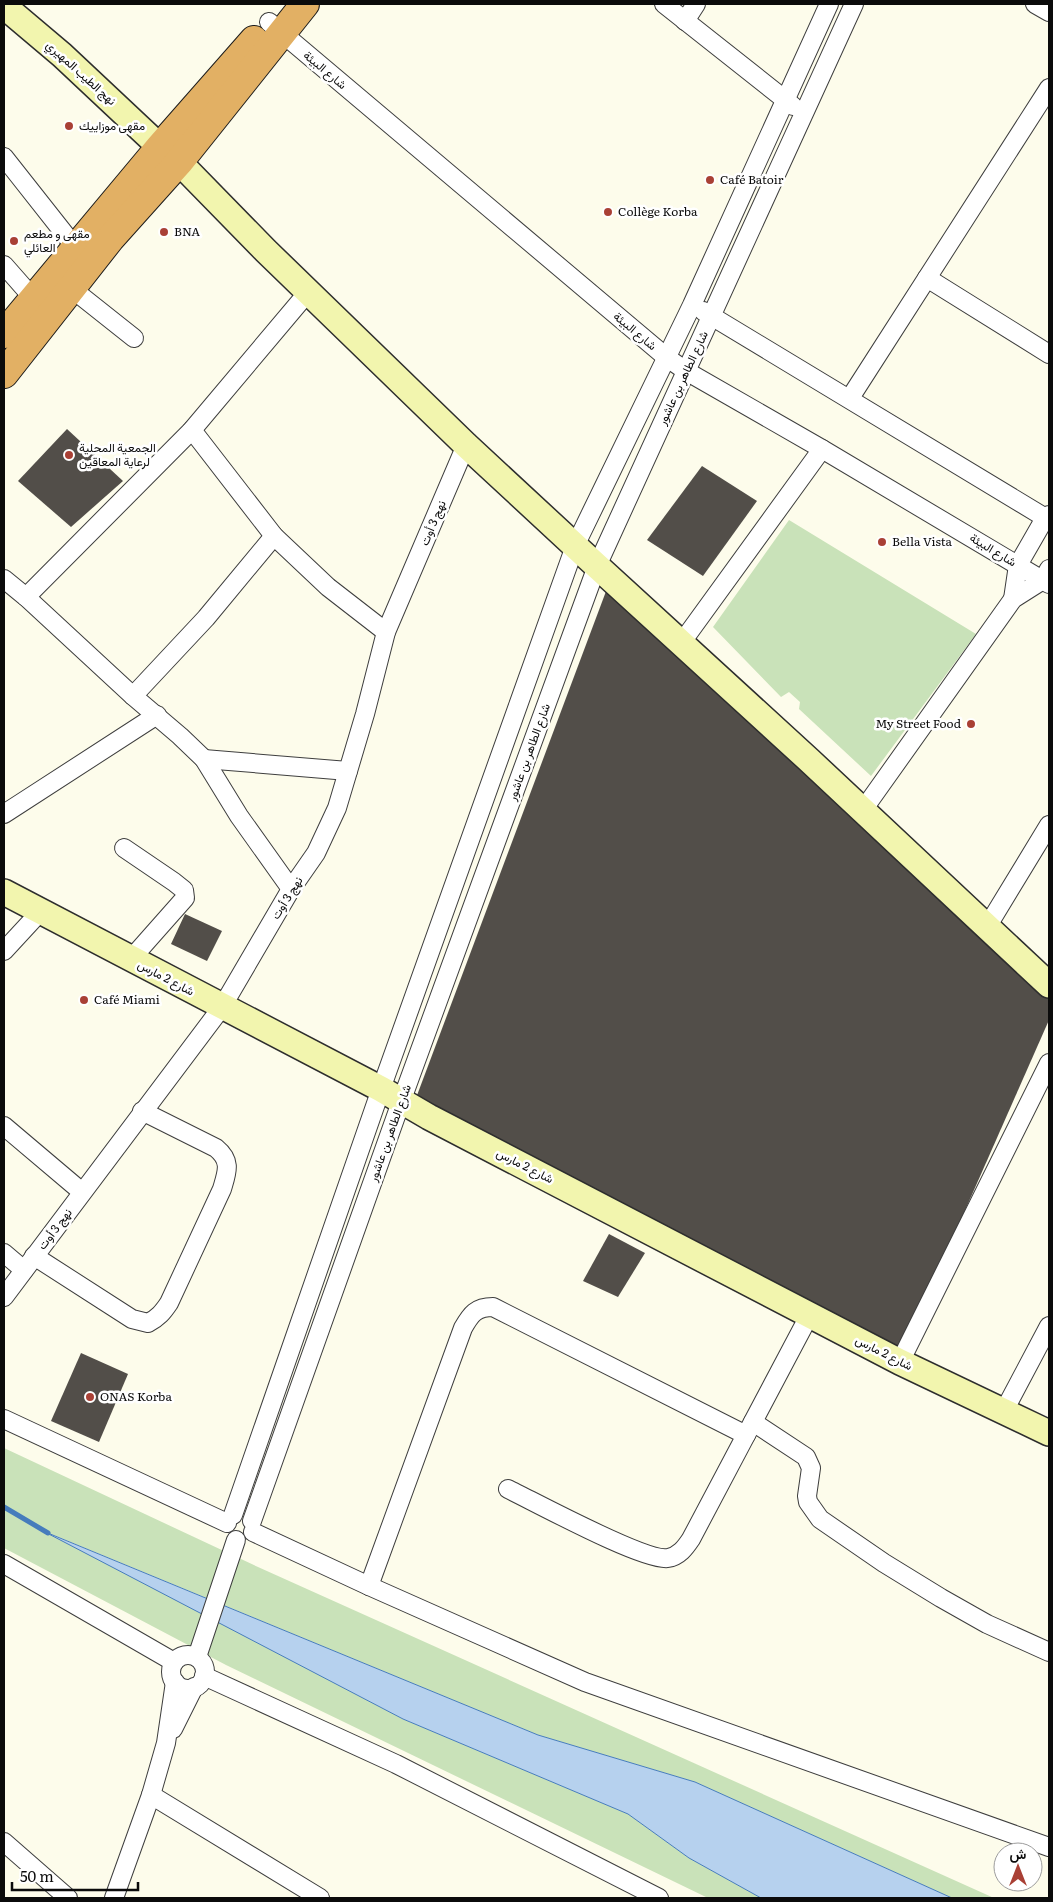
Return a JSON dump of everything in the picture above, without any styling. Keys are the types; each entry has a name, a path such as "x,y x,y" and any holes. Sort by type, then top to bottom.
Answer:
{"highway":[{"path":"4,374 110,239 169,155 278,20 305,4"},
{"path":"4,334 75,247 169,155"}],"street":[{"path":"664,4 804,114"},
{"path":"685,22 696,4"},
{"name":"شارع الطاهر بن عاشور","path":"253,1526 391,1096 575,546 692,305 829,4"},
{"name":"شارع الطاهر بن عاشور","path":"230,1519 391,1096 597,566 854,4"},
{"path":"1035,4 1049,12"},
{"name":"نهج الطيب المهيري","path":"8,15 76,68 169,155 466,445 682,642 1049,985"},
{"name":"شارع البيئة","path":"278,20 666,357 686,371 822,448 1018,565 1047,577"},
{"path":"850,398 1049,88"},
{"path":"4,157 75,247"},
{"path":"4,265 32,298"},
{"path":"927,278 1049,354"},
{"path":"71,288 134,338"},
{"path":"26,597 192,430 309,292"},
{"path":"692,305 1048,518 1018,565 1013,599"},
{"path":"192,430 274,536 328,588 386,632"},
{"name":"نهج 3 أوت","path":"4,1297 222,1007 291,889 316,853 327,833 348,771 386,632 466,445"},
{"path":"682,642 822,448"},
{"path":"133,696 206,618 274,536"},
{"path":"863,810 1013,599 1047,577"},
{"path":"4,579 204,759 239,816 291,889"},
{"path":"4,814 156,715"},
{"path":"204,759 348,771"},
{"path":"987,927 1049,826"},
{"path":"124,848 184,890 185,898 131,959"},
{"name":"شارع 2 مارس","path":"4,892 900,1362 1049,1433"},
{"path":"4,951 40,912"},
{"path":"900,1362 1049,1063"},
{"path":"4,1253 29,1263 132,1319 148,1323 156,1319 163,1312 169,1303 222,1189 227,1172 227,1161 224,1154 216,1148 142,1111"},
{"path":"4,1126 82,1192"},
{"path":"369,1586 463,1328 476,1310 493,1308 806,1457 811,1468 808,1502 820,1519 884,1563 941,1598 987,1624 1049,1652"},
{"path":"508,1488 607,1538 650,1556 668,1558 684,1550 810,1314"},
{"path":"1004,1411 1049,1326"},
{"path":"4,1419 230,1519 244,1514 253,1526 369,1586 585,1682 1049,1847"},
{"path":"230,1519 228,1534 234,1546"},
{"path":"166,1743 199,1682 204,1666 198,1653 234,1546 246,1540 253,1526"},
{"path":"4,1564 174,1662"},
{"path":"117,1897 166,1743 174,1682 171,1672 174,1662 187,1654 198,1653"},
{"path":"174,1682 183,1688 199,1682 396,1764 658,1898"},
{"path":"151,1795 320,1898"},
{"path":"4,1842 68,1898"}],"green space":[{"path":"789,520 976,634 871,776 799,709 800,702 789,692 781,697 713,627"},
{"path":"4,1448 258,1567 994,1898 952,1898 695,1782 538,1735 51,1534 403,1719 628,1814 689,1858 761,1898 708,1898 226,1665 4,1548"}],"water":[{"path":"43,1531 538,1735 695,1782 952,1898 761,1898 689,1858 628,1814 403,1719"}],"building":[{"name":"الجمعية المحلية لرعاية المعاقين","path":"67,429 123,481 71,527 18,481"},
{"path":"702,466 757,501 703,576 647,540"},
{"path":"608,586 1049,995 1049,1020 899,1360 413,1106"},
{"path":"185,914 222,931 207,961 171,944"},
{"path":"609,1234 645,1253 618,1297 583,1281"},
{"name":"ONAS Korba","path":"81,1353 128,1374 99,1442 51,1421"}],"waterway":[{"path":"4,1507 48,1533"}],"place":[{"name":"مقهى موزاييك","path":"69,126"},
{"name":"Café Batoir","path":"710,180"},
{"name":"Collège Korba","path":"608,212"},
{"name":"BNA","path":"164,232"},
{"name":"مقهى و مطعم العائلي","path":"14,241"},
{"name":"الجمعية المحلية لرعاية المعاقين","path":"69,455"},
{"name":"Bella Vista","path":"882,542"},
{"name":"My Street Food","path":"971,724"},
{"name":"Café Miami","path":"84,1000"},
{"name":"ONAS Korba","path":"90,1397"}]}
